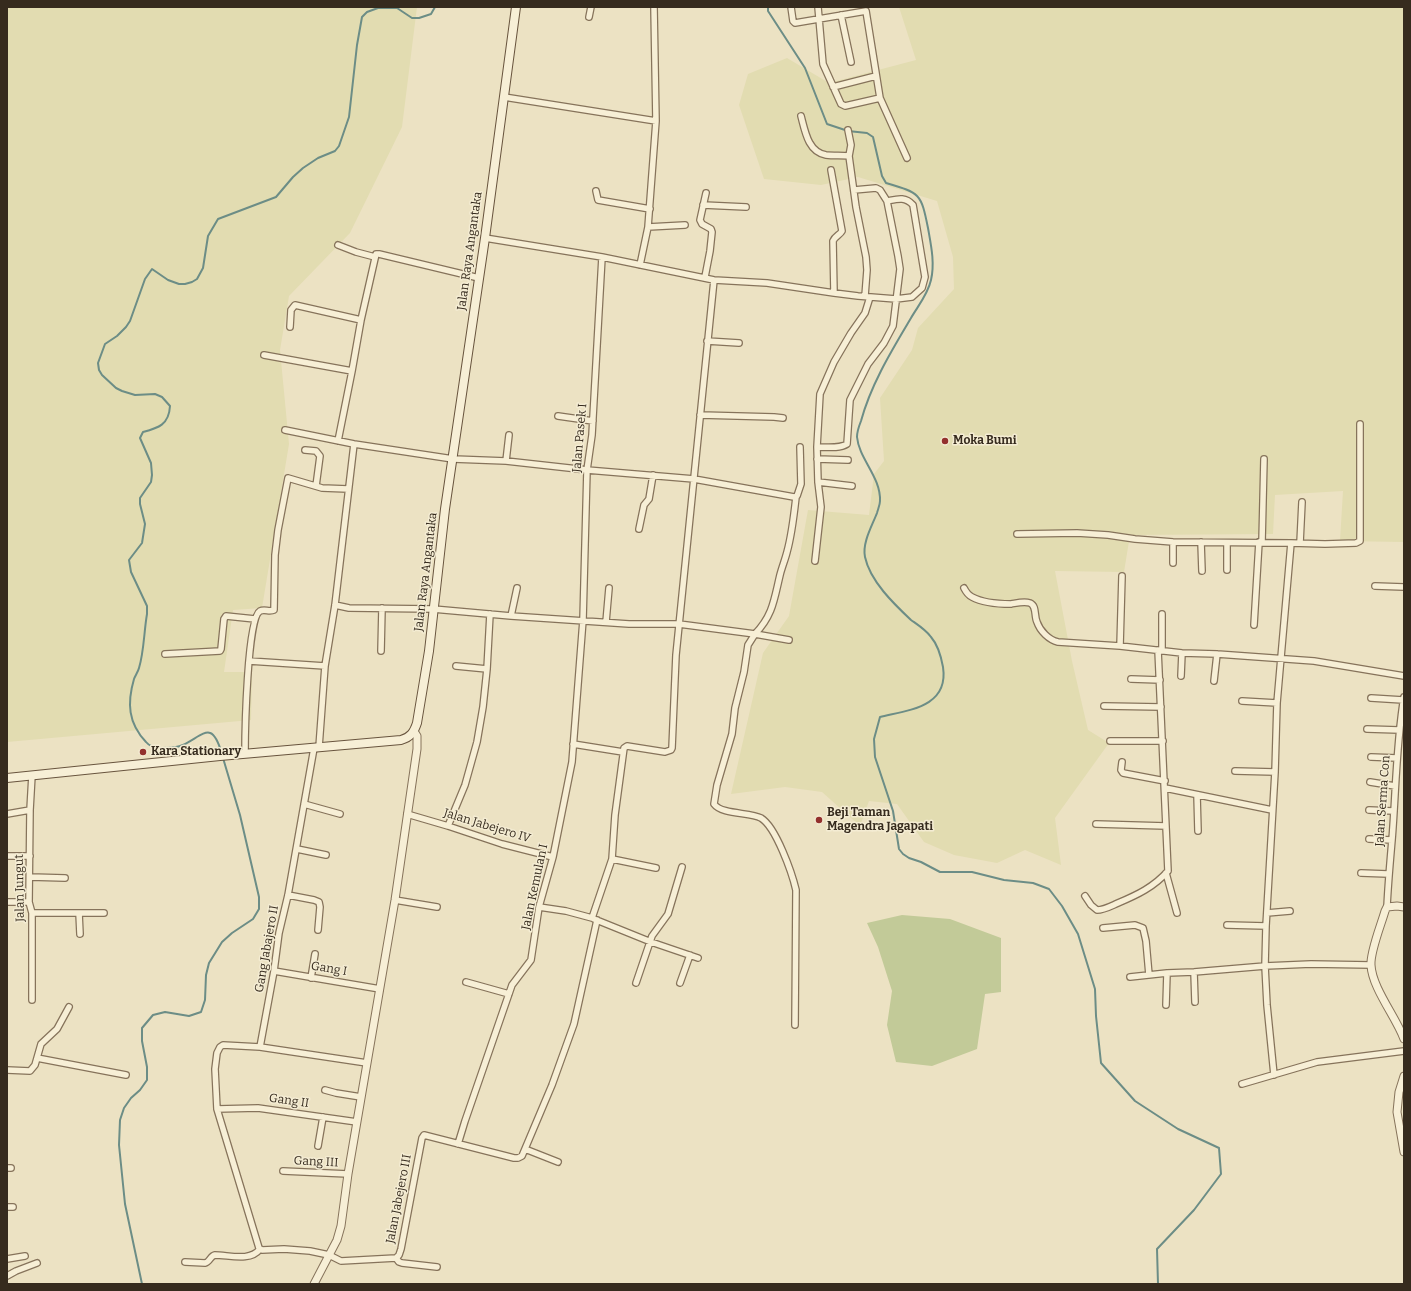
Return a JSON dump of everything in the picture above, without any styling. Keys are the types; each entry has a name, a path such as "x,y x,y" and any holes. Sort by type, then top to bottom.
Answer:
{"main road":[{"name":"Jalan Raya Angantaka","path":"414,731 417,723 428,658 445,509 485,238 516,7"},
{"path":"7,778 232,755 245,748 317,748 401,740 410,736 414,731"}],"street":[{"path":"589,17 591,7"},
{"path":"640,265 650,210 656,121 654,7"},
{"path":"791,7 794,23 841,15 858,9 866,12 880,98 907,158"},
{"path":"818,7 823,64 842,106 880,98"},
{"path":"841,15 851,62"},
{"path":"833,87 876,76"},
{"path":"504,97 656,121"},
{"path":"801,116 807,137 814,148 826,155 849,156"},
{"path":"815,561 821,507 816,447 820,394 832,365 865,313 868,296 866,258 849,156 850,145 848,130"},
{"path":"831,170 842,231 833,241 834,293"},
{"path":"816,447 838,447 847,444 850,400 868,364 884,343 891,329 896,299 900,269 887,201 880,190 876,188 854,190"},
{"path":"596,191 598,200 650,210"},
{"path":"705,277 712,230 701,223 700,218 706,193"},
{"path":"485,238 602,258 705,277 714,280 767,283 858,296 896,299 910,298 915,296 922,288 925,277 913,205 901,198 887,201"},
{"path":"703,205 746,207"},
{"path":"648,227 685,225"},
{"path":"338,245 375,257"},
{"path":"338,441 361,320 376,254 479,278"},
{"name":"Jalan Pasek I","path":"583,620 587,470 593,420 602,258"},
{"path":"558,1162 525,1148 552,1085 574,1024 594,919 612,859 615,815 624,748 627,746 665,752 671,750 672,748 676,655 714,280"},
{"path":"290,327 291,310 295,305 361,320"},
{"path":"707,341 739,343"},
{"path":"264,355 352,372"},
{"path":"700,415 783,418"},
{"path":"558,416 593,420"},
{"path":"1018,534 1077,533 1173,542 1325,544 1360,542 1360,424"},
{"path":"285,430 354,444 453,459 506,461 587,470 694,479 796,497"},
{"path":"506,461 509,435"},
{"name":"Gang Jabajero II","path":"260,1047 274,971 279,934 297,849 304,804 317,748 325,666 335,605 354,444"},
{"path":"795,1025 796,890 792,873 776,837 763,819 717,808 714,804 717,785 732,734 735,708 744,672 748,645 755,634 764,625 770,614 777,592 780,574 788,551 796,497 799,493 801,484 800,447"},
{"path":"304,450 316,451 320,456 316,486"},
{"path":"817,459 848,460"},
{"path":"1254,625 1261,542 1264,459"},
{"path":"639,529 644,505 650,499 654,475"},
{"path":"245,748 249,660 255,619 260,611 274,610 276,542 288,478 316,486 335,489 348,489"},
{"path":"818,482 852,486"},
{"path":"1300,543 1302,502"},
{"path":"1173,542 1173,563"},
{"path":"1201,542 1202,571"},
{"path":"1228,543 1228,570"},
{"path":"1274,1075 1267,1005 1265,966 1266,926 1275,772 1277,703 1291,543"},
{"path":"1120,646 1122,576"},
{"path":"1375,586 1404,586"},
{"path":"511,616 517,588"},
{"path":"606,622 609,588"},
{"path":"964,588 967,594 985,601 1006,604 1032,604 1034,607 1037,624 1052,641 1120,646 1182,653 1217,654 1328,663 1404,676"},
{"path":"335,605 349,608 433,609 629,624 679,624 789,640"},
{"path":"381,651 382,608"},
{"path":"448,826 465,784 475,750 483,707 490,614"},
{"path":"1085,896 1091,905 1097,910 1105,909 1140,894 1157,882 1168,870 1160,680 1162,614"},
{"path":"165,654 220,651 226,616 255,619"},
{"name":"Jalan Kemulan I","path":"458,1144 509,994 514,982 531,960 539,907 553,857 572,762 583,620"},
{"path":"1181,676 1182,653"},
{"path":"1214,681 1217,654"},
{"path":"249,660 325,666"},
{"path":"456,666 487,669"},
{"path":"1131,679 1160,680"},
{"path":"1371,698 1404,702"},
{"path":"1242,701 1277,703"},
{"name":"Jalan Serma Con","path":"1387,907 1388,874 1392,840 1399,730 1404,702"},
{"path":"1104,706 1161,707"},
{"path":"1367,729 1399,730"},
{"path":"314,1284 337,1240 341,1226 348,1174 395,900 417,749 417,736 414,731"},
{"path":"1110,741 1163,741"},
{"path":"573,744 623,752"},
{"path":"1371,756 1397,758"},
{"path":"1122,762 1121,770 1123,773 1165,781"},
{"path":"1235,771 1275,772"},
{"name":"Jalan Jungut","path":"32,775 29,902 32,913 32,1000"},
{"path":"1370,782 1395,786"},
{"path":"1165,788 1272,810"},
{"path":"1197,795 1198,831"},
{"path":"304,804 340,814"},
{"path":"7,814 30,810"},
{"path":"1370,810 1393,811"},
{"name":"Jalan Jabejero IV","path":"407,814 415,815 474,836 553,857"},
{"path":"1096,824 1166,826"},
{"path":"1369,839 1392,840"},
{"path":"297,849 326,855"},
{"path":"7,856 30,856"},
{"path":"612,859 656,868"},
{"path":"636,983 657,929 668,914 682,867"},
{"path":"1361,872 1388,874"},
{"path":"1166,873 1177,913"},
{"path":"30,877 65,878"},
{"path":"288,895 319,902 318,930"},
{"path":"395,900 436,907"},
{"path":"7,902 29,902"},
{"path":"539,907 566,911 594,919 651,942 698,958"},
{"path":"1403,1036 1377,986 1371,965 1376,942 1387,907 1404,907"},
{"path":"1267,913 1290,911"},
{"path":"32,913 104,913"},
{"path":"79,913 80,934"},
{"path":"1103,928 1135,925 1143,928 1146,941 1149,975"},
{"path":"1227,925 1266,926"},
{"path":"311,978 315,954"},
{"path":"680,983 690,955"},
{"path":"1130,977 1265,966 1311,964 1371,965"},
{"name":"Gang I","path":"274,971 380,989"},
{"path":"1194,972 1195,1002"},
{"path":"1166,1004 1167,973"},
{"path":"466,982 509,994"},
{"path":"7,1070 30,1071 35,1065 41,1044 57,1029 69,1007"},
{"path":"185,1262 207,1263 212,1255 249,1257 257,1254 260,1249 218,1109 216,1069 220,1047 224,1044 260,1047 367,1063"},
{"path":"1242,1084 1317,1062 1404,1051"},
{"path":"37,1058 126,1075"},
{"path":"1404,1076 1403,1085 1399,1092 1397,1112 1402,1128 1404,1150"},
{"path":"325,1090 361,1097"},
{"name":"Gang II","path":"218,1109 258,1108 357,1122"},
{"path":"318,1146 323,1117"},
{"name":"Jalan Jabejero III","path":"260,1249 310,1251 329,1255 341,1261 396,1258 401,1249 422,1138 424,1135 518,1158 522,1156 525,1148"},
{"name":"Gang III","path":"283,1171 348,1174"},
{"path":"7,1259 25,1256"},
{"path":"396,1258 402,1263 437,1267"},
{"path":"7,1276 37,1263"}],"shaded area":[{"path":"7,7 417,7 402,127 350,233 289,296 280,350 289,444 262,608 233,610 224,672 252,672 251,720 7,742"},
{"path":"899,7 1404,7 1404,542 1340,541 1343,491 1275,495 1273,534 1130,535 1124,572 1055,571 1072,661 1088,730 1109,743 1055,818 1061,865 1025,850 997,863 954,855 924,842 897,804 869,801 860,826 822,792 785,787 731,794 763,653 789,616 808,510 869,515 874,474 884,461 880,398 912,350 918,328 954,289 953,257 937,201 858,177 821,185 764,179 739,105 748,74 787,58 829,83 916,60"}],"green space":[{"path":"902,915 950,919 1001,938 1001,992 985,994 977,1049 932,1066 896,1062 887,1025 892,991 878,947 867,923"}],"waterway":[{"path":"222,754 215,737 211,733 202,734 178,747 162,748 151,746 140,735 132,720 130,696 142,655 147,606 131,572 129,560 142,543 145,524 140,498 151,482 152,475 151,463 140,438 143,432 158,427 165,422 170,406 162,397 155,394 135,395 116,388 102,375 99,370 98,363 105,344 117,336 130,321 145,279 152,269 168,280 179,284 185,284 197,279 203,268 208,236 218,219 276,197 303,168 318,158 335,151 339,146 349,117 357,45 362,17 367,12 378,8 397,8 412,18 419,18 431,14 435,7"},
{"path":"768,7 768,11 805,68 827,124 848,131 867,133 873,137 882,176 886,183 912,192 921,201 926,216 931,247 933,261 931,280 928,290 889,355 876,381 865,407 857,435 862,453 877,484 880,501 865,546 864,552 868,566 877,583 890,599 911,620 927,632 936,644 943,667 943,680 940,691 933,699 914,709 880,717 874,739 875,757 893,811 899,849 909,858 921,862 940,872 972,872 1004,880 1033,883 1049,889 1062,906 1078,934 1095,989 1101,1063 1135,1101 1178,1129 1219,1148 1221,1174 1194,1210 1157,1249 1158,1284"},
{"path":"142,1284 125,1204 119,1145 120,1120 124,1108 147,1080 147,1067 142,1041 142,1028 153,1015 165,1012 189,1016 201,1012 205,1000 206,975 209,963 222,942 232,933 253,919 259,909 259,897 240,815 223,758"}],"place":[{"name":"Moka Bumi","path":"945,441"},
{"name":"Kara Stationary","path":"143,752"},
{"name":"Beji Taman Magendra Jagapati","path":"819,820"}]}
